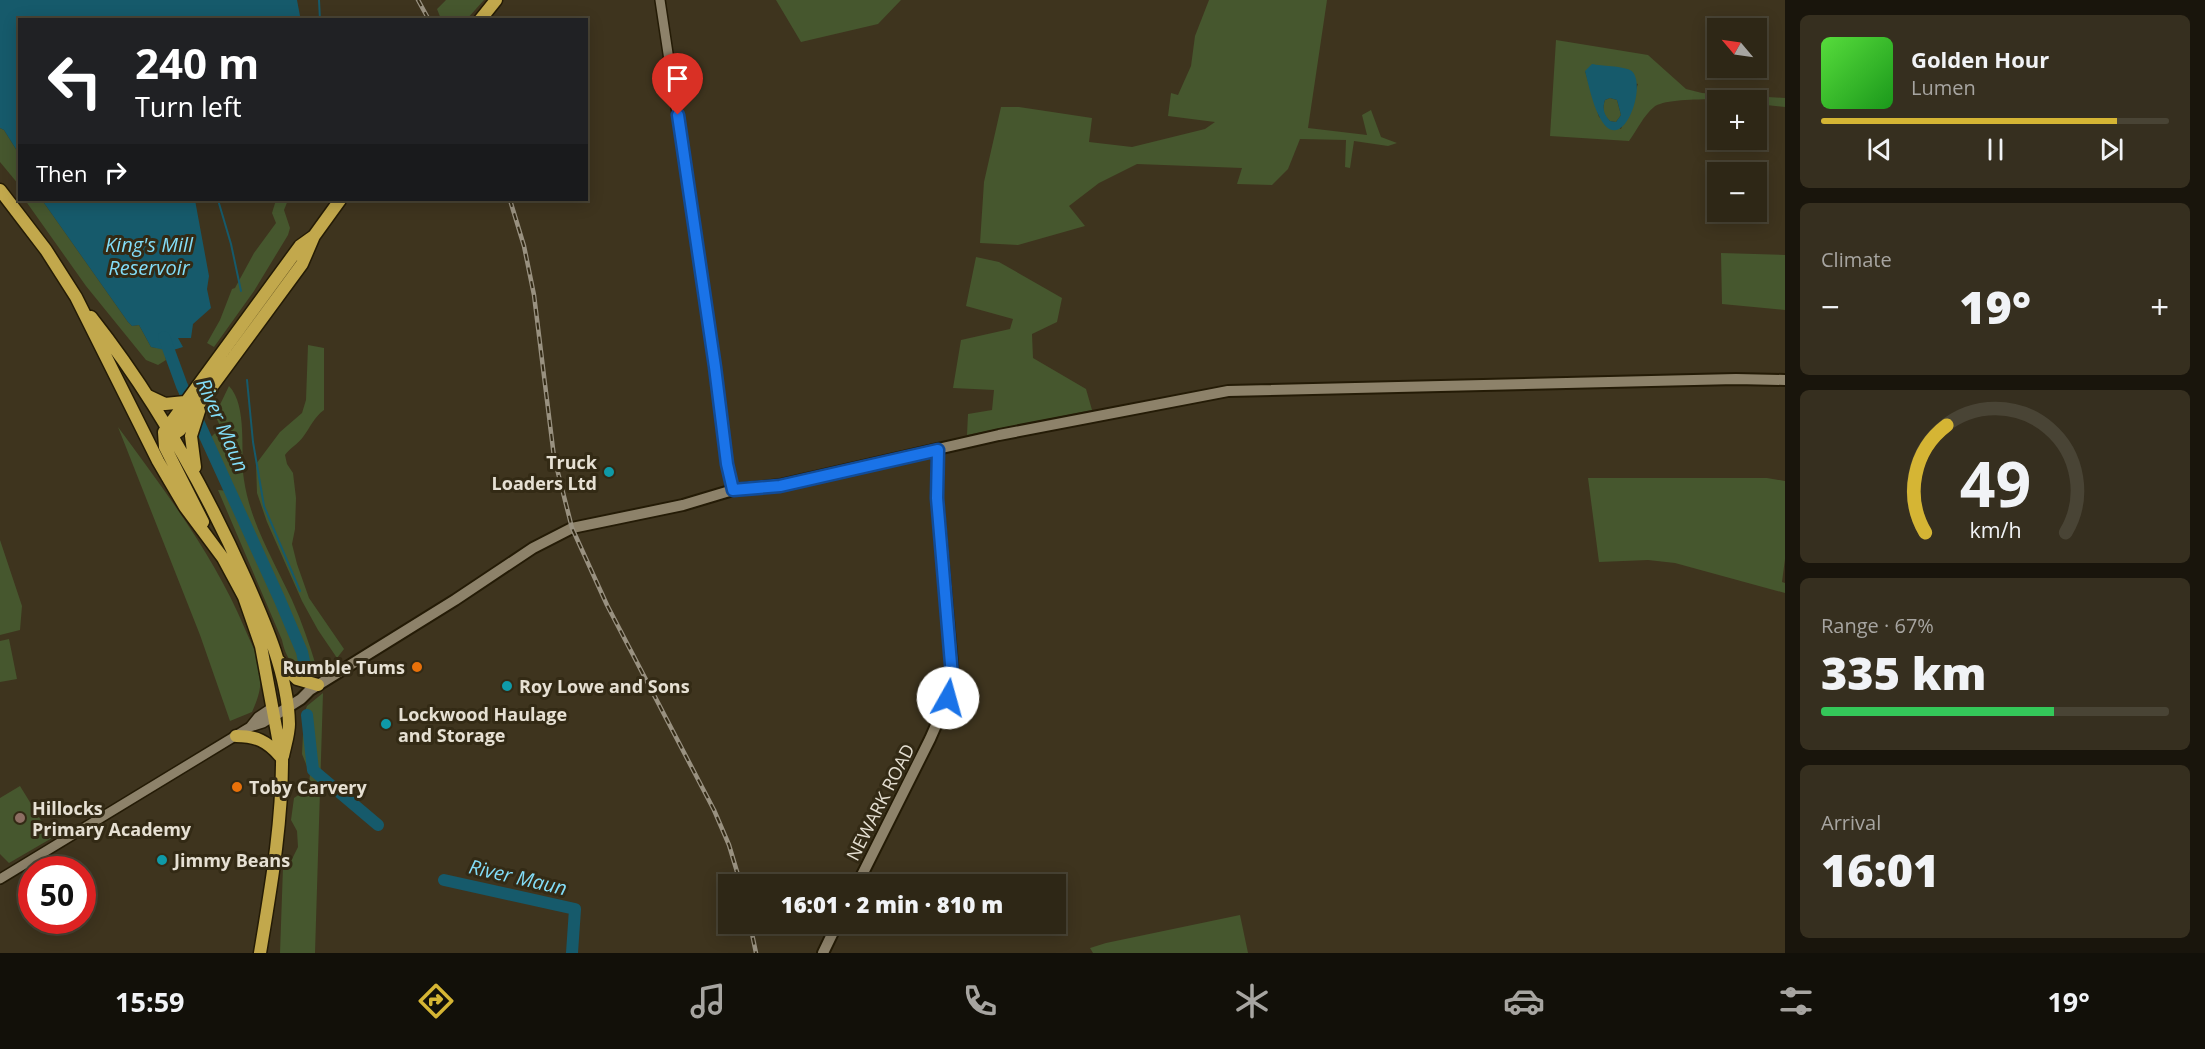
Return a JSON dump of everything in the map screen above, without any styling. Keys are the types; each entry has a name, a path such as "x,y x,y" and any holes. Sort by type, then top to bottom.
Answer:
{"highway":[{"path":"482,18 496,2"},
{"path":"0,190 46,250 76,297 148,396 168,435 210,500 255,599 277,659 280,708"},
{"path":"198,479 191,445 190,424 201,402 300,246 314,236 339,201"},
{"path":"76,297 171,484 236,581 253,621 280,708 289,728 282,760 276,848 260,953"},
{"path":"213,545 194,501 169,455 168,435 183,404 232,351"},
{"path":"148,396 165,404 183,404"},
{"path":"143,428 155,437 168,435 190,424"},
{"path":"277,659 297,679 314,687"},
{"path":"236,736 261,739 273,748 282,760"}],"main road":[{"path":"280,708 301,699 314,687 455,600 533,548 572,528 683,505 733,490 780,486 1023,431 1228,391 1276,388 1785,380"},
{"name":"NEWARK ROAD","path":"862,874 930,739 948,698 952,676 937,498 938,450"},
{"path":"823,953 832,934"}],"street":[{"path":"655,0 662,14"},
{"path":"660,0 715,367 727,464 733,490"},
{"path":"0,879 236,736 250,727 258,717 280,708"}],"green space":[{"path":"446,0 484,0 468,18 441,18 437,9"},
{"path":"776,0 901,0 878,24 801,42"},
{"path":"1209,0 1327,0 1308,128 1367,135 1362,115 1371,110 1381,137 1397,143 1388,146 1354,141 1350,168 1345,167 1346,140 1300,139 1288,169 1272,185 1237,184 1242,168 1137,164 1099,183 1069,206 1085,226 1018,245 980,243 984,182 1001,107 1019,107 1092,118 1089,142 1132,147 1205,129 1215,122 1168,116 1171,93 1178,95 1191,66 1195,36"},
{"path":"1556,40 1648,55 1686,89 1707,93 1707,99 1673,101 1654,107 1629,141 1550,136","holes":["1585,71 1638,84 1621,129 1599,117"]},
{"path":"1767,97 1785,98 1785,107 1767,105"},
{"path":"1610,98 1617,100 1621,115 1616,122 1610,121 1604,112 1605,100"},
{"path":"0,128 4,130 18,152 18,184 0,162"},
{"path":"26,201 43,201 128,322 132,326 139,325 151,347 164,349 166,360 158,365 146,360 86,286"},
{"path":"276,201 288,201 284,210 290,228 288,235 254,291 214,347 207,343 220,320 232,289 235,288 254,253 276,223 272,213"},
{"path":"1721,253 1785,255 1785,310 1722,304"},
{"path":"976,257 999,262 1062,298 1057,322 1032,334 1033,358 1086,389 1092,410 967,435 968,414 992,410 994,390 953,388 961,340 1010,329 1013,319 966,306"},
{"path":"308,345 324,348 324,410 285,455 287,464 293,473 296,498 292,544 309,598 344,649 337,658 302,601 267,522 257,493 256,464 280,432 302,413 306,400"},
{"path":"229,386 239,405 241,417 243,469 247,496 264,541 296,608 317,669 297,667 289,659 218,490 228,491 205,444 214,434 222,430 215,415"},
{"path":"118,427 188,524 233,602 256,653 260,668 259,691 252,712 230,721 200,635"},
{"path":"1588,478 1767,478 1785,481 1785,559 1782,582 1785,583 1785,593 1675,563 1648,560 1599,562"},
{"path":"0,540 22,606 20,630 0,635"},
{"path":"9,639 17,679 0,682 0,641"},
{"path":"323,693 315,953 280,953 283,867 292,859 298,847 297,831 291,820 294,798 300,794 308,794 310,774 302,754 304,714 307,706"},
{"name":"Hillocks Primary Academy","path":"20,786 52,838 9,863 0,854 0,798"},
{"path":"1240,915 1248,953 1093,953 1090,948 1106,943"}],"water":[{"path":"0,0 297,0 299,18 18,18 18,152 4,130 0,128"},
{"path":"1592,64 1617,67 1630,70 1635,77 1637,88 1631,114 1624,125 1616,130 1608,128 1599,116 1585,71","holes":["1610,98 1617,100 1621,115 1616,122 1610,121 1604,112 1605,100"]},
{"name":"King's Mill Reservoir","path":"43,201 195,201 209,276 207,289 211,308 193,324 191,338 178,338 183,347 170,351 151,347 139,325 132,326"}],"waterway":[{"path":"319,0 320,18"},
{"path":"218,201 231,244 241,291"},
{"name":"River Maun","path":"164,337 182,386 279,598 302,652 305,666"},
{"path":"247,380 253,442 264,506 300,591"},
{"name":"River Maun","path":"307,715 313,770 378,825"},
{"name":"River Maun","path":"444,880 575,909 572,953"}],"railway":[{"path":"418,0 428,18"},
{"path":"510,201 524,246 534,295 554,457 572,528 607,605 714,810 729,845 738,874"},
{"path":"752,934 756,953"}],"place":[{"name":"Truck Loaders Ltd","path":"609,472"},
{"name":"Rumble Tums","path":"417,667"},
{"name":"Roy Lowe and Sons","path":"507,686"},
{"name":"Lockwood Haulage and Storage","path":"386,724"},
{"name":"Toby Carvery","path":"237,787"},
{"name":"Hillocks Primary Academy","path":"20,818"},
{"name":"Jimmy Beans","path":"162,860"}],"route":[{"path":"678,115 727,464 733,490 780,486 938,450 937,498 952,676 948,698"}]}
